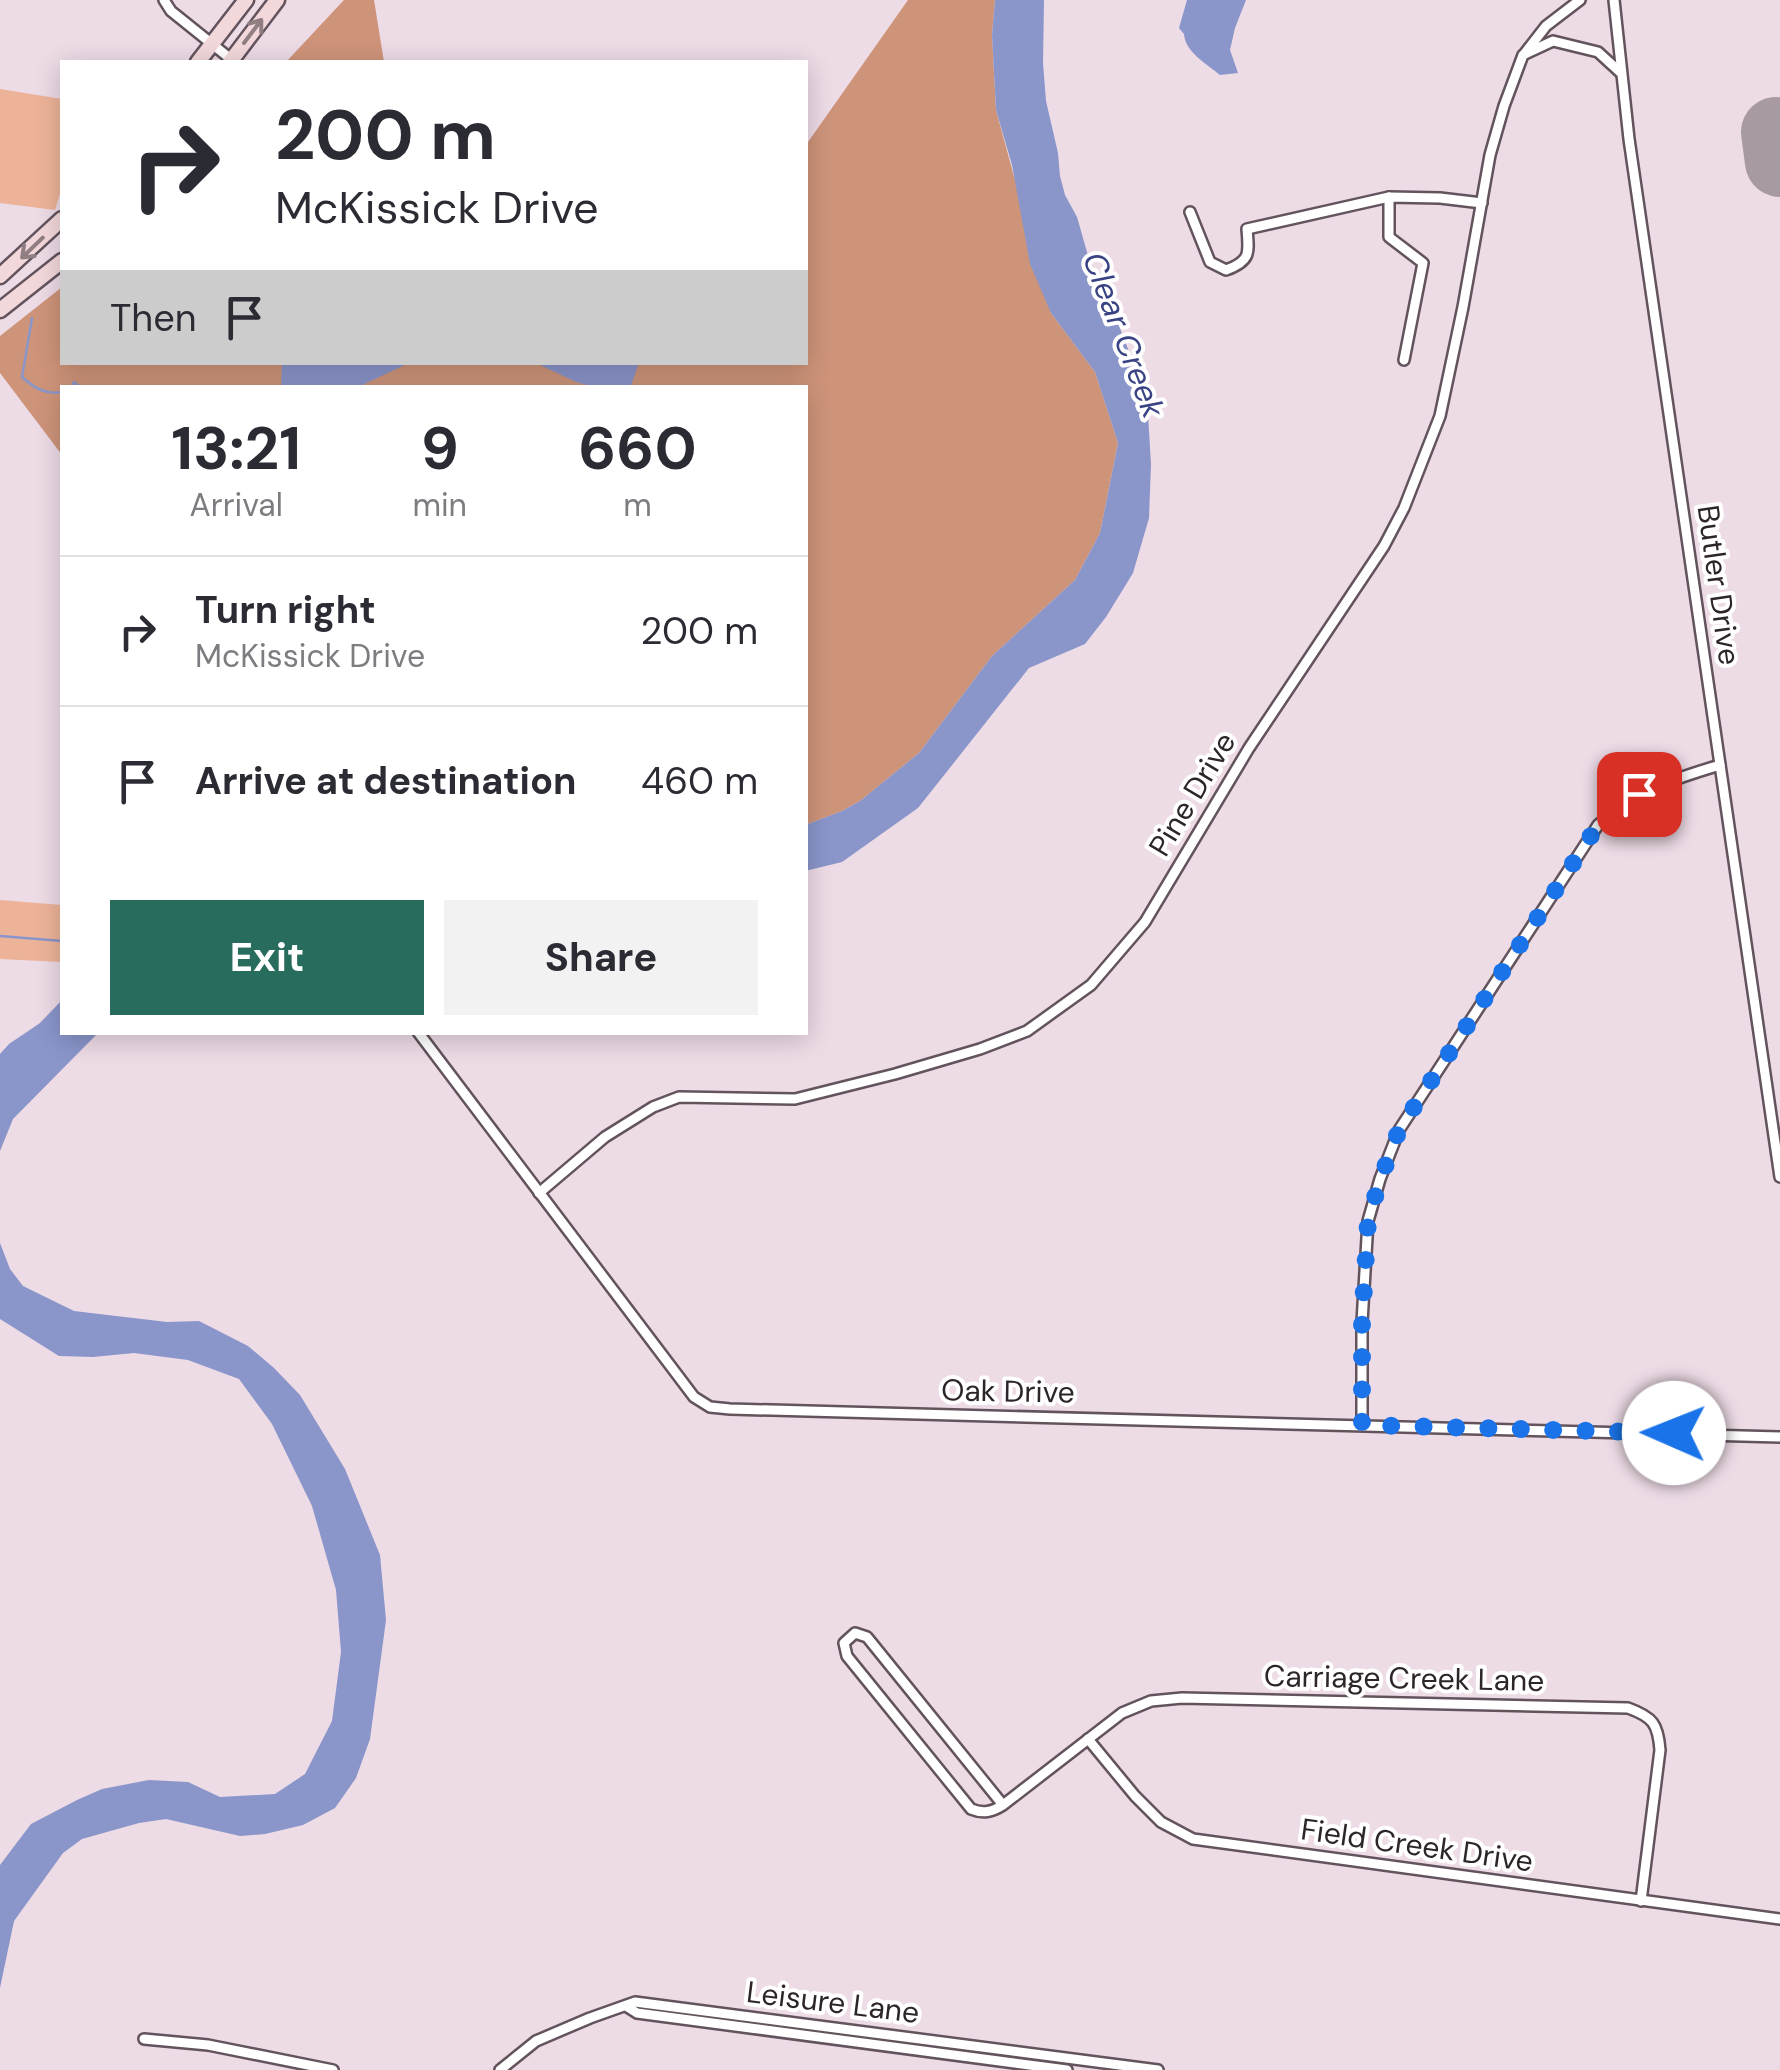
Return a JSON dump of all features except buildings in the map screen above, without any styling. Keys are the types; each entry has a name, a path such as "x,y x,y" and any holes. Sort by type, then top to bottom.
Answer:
{"main road":[{"path":"200,60 246,0"},
{"path":"232,60 277,0"},
{"path":"0,276 60,221"},
{"path":"0,310 60,262"}],"street":[{"path":"164,0 171,11 230,60"},
{"name":"Pine Drive","path":"539,1192 605,1137 678,1096 795,1099 895,1074 980,1050 1027,1031 1090,985 1145,922 1248,748 1384,546 1404,508 1440,416 1490,155 1504,106 1523,56 1546,26 1580,0"},
{"name":"Butler Drive","path":"1614,0 1634,178 1780,1177"},
{"path":"1523,56 1553,42 1598,52 1622,73"},
{"path":"1190,212 1210,262 1226,270 1241,264 1248,252 1246,229 1389,197 1482,203"},
{"path":"1389,197 1389,236 1423,263 1404,360"},
{"path":"1362,1425 1362,1322 1368,1221 1399,1130 1598,825 1639,794 1668,780 1720,764"},
{"name":"Oak Drive","path":"420,1035 694,1397 710,1406 1780,1437"},
{"path":"855,1634 867,1637 1002,1805 990,1811 971,1809 847,1656 846,1640 855,1634"},
{"name":"Carriage Creek Lane","path":"1002,1805 1122,1713 1151,1701 1182,1698 1628,1708 1648,1715 1659,1734 1641,1901"},
{"name":"Field Creek Drive","path":"1088,1739 1160,1822 1192,1839 1780,1919"},
{"name":"Leisure Lane","path":"500,2070 536,2041 626,2006 637,2014 1033,2060 1158,2070"},
{"path":"144,2039 208,2045 333,2070"},
{"name":"Leisure Lane","path":"1033,2060 1066,2070"}],"shaded area":[{"path":"344,0 374,0 384,60 288,60"},
{"path":"908,0 995,0 992,35 996,110 1051,313 1095,372 1118,443 1100,533 1075,580 992,656 919,753 860,801 808,824 808,385 60,385 60,452 0,373 0,336 60,289 60,365 808,365 808,142"},
{"path":"0,89 60,99 60,194 55,210 0,203"},
{"path":"0,900 60,905 60,962 0,959"}],"water":[{"path":"995,0 1044,0 1046,101 1060,176 1091,266 1102,282 1147,398 1149,518 1133,573 1085,644 1029,668 918,808 842,862 808,870 808,824 860,801 919,753 992,656 1075,580 1100,533 1118,443 1095,372 1051,313 1030,264 1012,165 996,110 992,35"},
{"path":"1187,0 1246,0 1230,50 1238,73 1220,75 1188,46 1179,28"},
{"path":"282,365 405,365 362,385 281,385"},
{"path":"540,365 638,365 631,385 576,382"},
{"path":"60,1002 60,1035 96,1035 13,1119 0,1151 0,1054"},
{"path":"0,1243 10,1269 23,1286 74,1311 167,1322 199,1321 248,1346 274,1368 300,1395 345,1469 380,1555 386,1620 370,1739 356,1778 335,1808 303,1825 265,1834 240,1836 166,1819 82,1839 63,1853 14,1921 0,1988 0,1865 31,1824 102,1789 149,1780 188,1782 220,1797 275,1794 305,1774 332,1721 341,1652 336,1590 312,1506 272,1424 239,1379 188,1360 134,1353 59,1356 0,1319"}],"waterway":[{"path":"32,318 22,377 40,390 60,392"},
{"path":"72,385 78,385"},
{"path":"0,936 60,941"}],"runway":[{"path":"1776,132 1780,162"}],"route":[{"path":"1639,794 1598,825 1399,1130 1368,1221 1362,1322 1362,1425 1674,1433"}],"water label":[{"name":"Clear Creek","path":"1124,335"}]}
